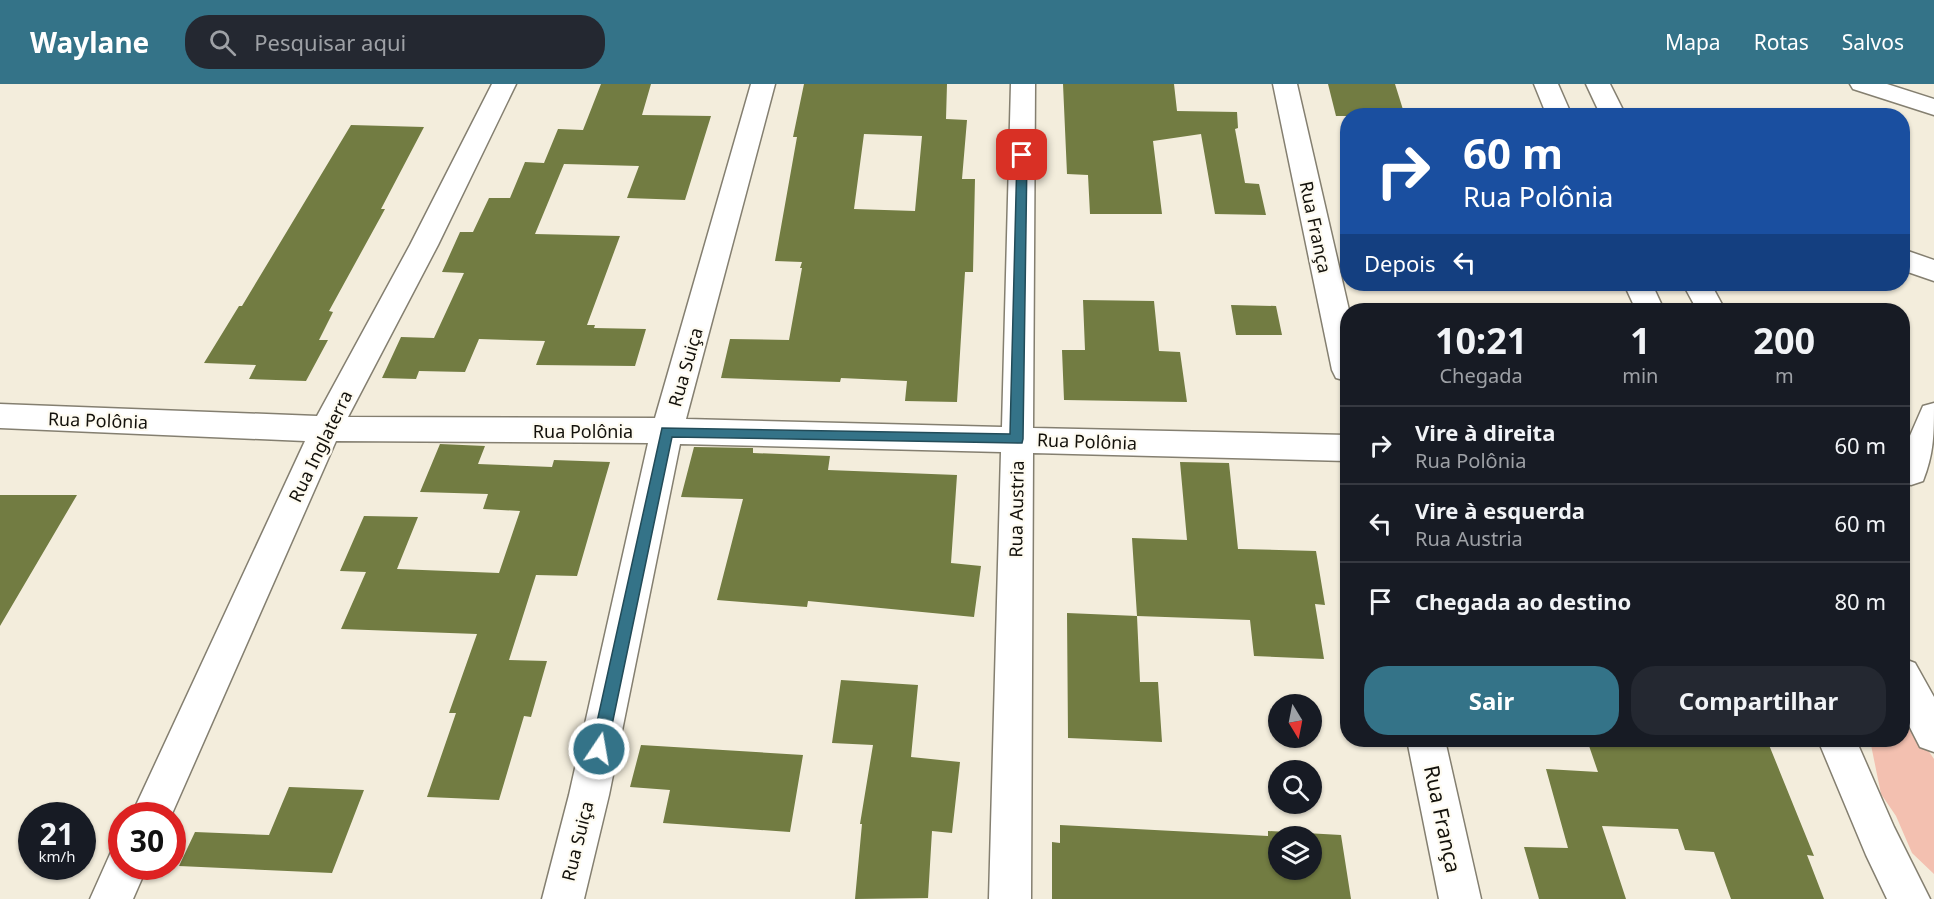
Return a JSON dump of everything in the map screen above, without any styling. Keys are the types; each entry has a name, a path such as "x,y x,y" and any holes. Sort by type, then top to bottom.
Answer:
{"street":[{"name":"Rua Inglaterra","path":"157,802 326,429 424,245 504,84"},
{"name":"Rua Suiça","path":"563,899 589,795 667,431 763,84"},
{"name":"Rua Austria","path":"1010,899 1023,84"},
{"name":"Rua França","path":"1285,84 1340,338"},
{"path":"1546,84 1556,108"},
{"path":"1598,84 1610,108"},
{"path":"1862,84 1934,107"},
{"path":"1910,263 1934,271"},
{"path":"1916,475 1934,415"},
{"name":"Rua Polônia","path":"0,416 326,429 667,431 1340,448"},
{"path":"1910,690 1934,734"},
{"name":"Rua França","path":"1427,747 1460,899"},
{"path":"1841,747 1880,841 1909,899"},
{"path":"111,899 120,880"}],"shaded area":[{"path":"1910,716 1934,759 1934,874 1912,853 1896,816 1881,794 1871,747 1910,747"}],"building":[{"path":"601,84 651,84 642,115 711,116 685,200 627,198 639,166 564,164 535,234 620,236 587,325 595,325 594,328 646,329 635,366 536,365 545,341 479,339 465,372 419,371 416,379 382,378 401,337 434,338 464,273 442,272 460,232 473,232 489,198 510,198 525,162 544,163 558,129 583,130"},
{"path":"804,84 947,84 946,119 967,120 962,179 975,179 973,272 965,272 957,402 905,401 907,381 841,378 840,382 721,378 730,339 789,340 802,262 775,261 797,137 793,137","holes":["864,134 922,136 915,211 854,209"]},
{"path":"1063,84 1174,84 1177,111 1237,112 1238,128 1235,129 1245,183 1259,184 1266,215 1215,214 1201,134 1153,141 1162,214 1090,214 1088,175 1067,174"},
{"path":"1328,84 1395,84 1402,108 1340,108 1340,116 1336,116"},
{"path":"351,125 424,127 381,209 385,209 329,311 333,312 319,340 328,340 306,381 249,379 256,365 204,363 239,306 242,306"},
{"path":"1083,300 1154,301 1159,351 1180,352 1187,402 1064,400 1062,350 1085,350"},
{"path":"1231,305 1276,306 1282,335 1236,335"},
{"path":"440,444 485,446 478,464 552,467 554,460 610,462 577,576 536,575 509,660 547,661 531,717 524,716 499,800 427,797 456,713 449,713 477,634 341,629 366,572 340,571 364,516 418,517 397,569 499,573 520,511 483,509 488,494 420,492"},
{"path":"694,447 753,448 753,453 830,456 828,470 957,475 951,563 981,566 974,617 808,601 807,607 717,600 743,499 681,497"},
{"path":"1180,462 1229,463 1238,549 1316,551 1325,605 1315,604 1324,659 1254,656 1250,620 1137,616 1132,538 1187,540"},
{"path":"0,495 77,495 0,626"},
{"path":"1067,613 1137,616 1140,682 1158,682 1162,742 1068,738"},
{"path":"841,680 918,685 911,757 960,762 952,833 932,831 928,898 855,899 862,824 860,824 873,745 832,743"},
{"path":"641,745 803,755 790,832 663,823 670,790 630,787"},
{"path":"1589,747 1770,747 1814,856 1807,855 1824,899 1731,899 1714,852 1685,850 1678,829 1602,826 1626,899 1539,899 1524,847 1568,848 1546,769 1598,772"},
{"path":"289,787 364,790 332,873 186,866 186,851 195,832 269,835"},
{"path":"1060,825 1268,836 1268,880 1322,880 1322,834 1341,835 1351,899 1052,899 1052,842 1060,843"}],"route":[{"path":"599,749 667,431 1017,439 1022,155"}]}
